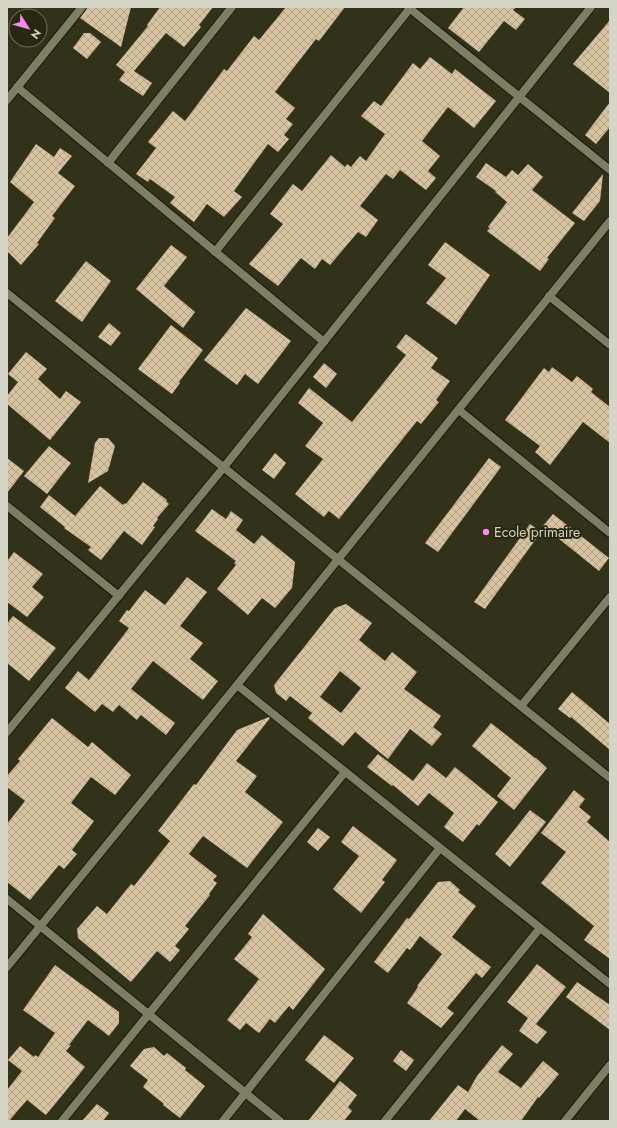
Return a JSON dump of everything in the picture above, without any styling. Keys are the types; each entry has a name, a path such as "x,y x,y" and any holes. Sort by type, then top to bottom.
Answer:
{"street":[{"path":"7,100 82,7"},
{"path":"108,163 232,7"},
{"path":"215,252 410,7 610,170"},
{"path":"7,732 224,467 591,7"},
{"path":"17,88 324,342"},
{"path":"7,967 237,685 610,221"},
{"path":"7,292 610,778"},
{"path":"550,296 610,345"},
{"path":"459,410 610,533"},
{"path":"7,506 118,596"},
{"path":"521,706 610,598"},
{"path":"237,685 610,984"},
{"path":"62,1121 345,772"},
{"path":"223,1121 440,848"},
{"path":"7,899 280,1121"},
{"path":"385,1121 540,928"},
{"path":"565,1121 610,1065"}],"building":[{"path":"87,7 131,7 121,47 80,18"},
{"path":"160,7 213,7 199,25 201,27 184,47 166,33 134,71 152,83 143,96 119,80 125,72 116,65 148,26 147,25"},
{"path":"286,7 345,7 319,41 316,39 275,92 295,108 286,119 293,124 284,135 289,139 278,152 268,144 234,191 242,197 224,217 207,204 194,222 170,203 175,197 150,179 148,182 136,174 156,148 148,142 173,111 185,121 224,69 227,71 254,36 259,40"},
{"path":"464,7 516,7 513,10 525,19 516,30 504,21 479,52 448,28"},
{"path":"610,20 610,93 573,64"},
{"path":"84,33 90,33 101,42 87,59 73,48"},
{"path":"430,57 452,74 455,69 496,101 474,128 448,107 422,141 440,156 428,171 436,178 426,190 400,170 393,179 386,174 360,206 378,220 366,237 358,232 330,265 322,259 315,269 301,258 278,286 249,264 283,224 270,214 293,184 302,191 331,155 345,167 347,164 351,167 360,156 366,161 385,134 361,116 374,101 381,106 413,63 420,69"},
{"path":"610,102 610,127 596,144 585,135"},
{"path":"36,144 54,157 60,148 72,156 58,173 75,186 52,216 55,218 37,243 39,244 21,265 7,251 7,238 34,202 10,182"},
{"path":"486,163 506,177 512,170 518,175 528,164 543,177 532,190 575,223 547,258 549,259 540,271 487,231 490,228 488,227 507,202 495,192 496,191 476,177"},
{"path":"603,174 600,201 584,221 572,213"},
{"path":"445,242 490,275 456,325 426,303 446,278 428,265"},
{"path":"171,245 187,257 164,286 195,312 183,328 136,289"},
{"path":"86,261 111,281 82,322 55,301"},
{"path":"246,308 291,341 258,384 245,374 237,385 204,360"},
{"path":"109,323 121,333 111,346 98,337"},
{"path":"171,325 203,350 172,394 138,369"},
{"path":"406,334 438,358 431,368 450,381 436,400 439,402 421,424 417,421 339,519 329,511 324,517 295,494 323,459 305,446 323,423 298,403 309,388 352,422 406,355 396,347"},
{"path":"26,352 47,369 38,379 60,399 66,391 81,402 50,440 7,404 7,396 18,382 8,374"},
{"path":"324,363 337,374 326,388 313,377"},
{"path":"552,367 572,382 577,376 593,389 591,392 610,407 610,443 583,422 550,465 535,452 540,446 505,420 544,368 549,372"},
{"path":"99,438 108,438 115,446 108,471 88,483 95,443"},
{"path":"49,446 71,463 47,494 24,476"},
{"path":"275,453 286,463 274,479 262,470"},
{"path":"7,458 24,471 7,493"},
{"path":"489,458 501,467 438,552 425,543"},
{"path":"143,482 167,500 166,501 169,504 157,518 158,519 153,526 155,527 142,545 124,531 101,560 88,550 91,547 64,528 65,527 40,507 49,495 75,516 100,486 123,505 125,503 126,504"},
{"path":"212,509 226,519 231,511 243,520 236,530 254,544 262,535 295,562 292,588 275,608 262,598 248,615 217,589 236,565 234,563 236,561 195,531"},
{"path":"553,514 609,558 599,571 543,526"},
{"path":"530,524 541,532 485,609 474,602"},
{"path":"14,552 43,574 32,587 44,597 27,617 7,602 7,561"},
{"path":"187,577 207,592 180,626 203,643 190,659 218,681 203,700 153,661 131,689 175,723 166,735 141,715 137,720 119,705 113,712 102,704 95,712 65,688 78,671 89,680 129,628 119,621 127,610 129,611 145,590 165,605"},
{"path":"346,604 372,623 359,640 385,661 392,652 417,672 404,689 441,716 433,727 442,734 432,746 410,729 388,759 355,732 343,746 308,718 312,713 290,696 286,701 276,693 274,685 335,608","holes":["340,671 361,688 341,713 320,697"]},
{"path":"13,616 56,648 29,681 7,663 7,624"},
{"path":"572,692 610,724 610,750 571,717 570,718 558,709"},
{"path":"269,717 270,718 236,761 257,776 245,792 283,822 247,868 203,836 189,854 217,876 213,880 217,883 209,894 210,895 185,926 189,929 175,946 180,950 170,962 157,951 131,982 78,938 77,929 97,906 107,914 131,884 134,886 170,841 158,831 194,784 196,785 237,730"},
{"path":"52,718 88,747 92,742 131,775 115,795 91,777 71,803 94,821 72,850 77,854 64,869 59,865 30,900 7,882 7,824 25,801 7,787 7,776 20,761 18,759"},
{"path":"491,723 547,768 514,810 497,796 511,778 472,746"},
{"path":"378,754 413,781 427,763 446,778 455,767 498,802 479,826 477,824 463,842 444,827 454,813 429,793 418,806 393,785 392,786 367,767"},
{"path":"574,790 585,799 579,807 591,817 587,822 610,842 610,959 584,940 594,926 541,883 566,852 541,833"},
{"path":"530,810 546,822 510,867 495,854"},
{"path":"353,826 397,860 382,880 385,882 361,913 333,889 359,856 341,842"},
{"path":"318,828 330,837 318,851 307,842"},
{"path":"450,881 460,890 458,892 476,906 452,937 491,967 482,978 476,973 447,1008 454,1013 441,1028 407,1003 418,987 417,986 442,954 420,936 410,950 407,948 388,973 374,962 407,918 409,919 438,882"},
{"path":"263,914 325,969 293,1010 289,1006 275,1023 270,1019 259,1033 246,1023 240,1030 227,1020 259,979 234,959 252,937 248,934"},
{"path":"537,964 566,987 536,1024 547,1032 537,1044 519,1031 528,1018 507,1002"},
{"path":"55,965 119,1012 119,1023 109,1036 88,1020 66,1051 85,1067 73,1082 46,1115 27,1100 9,1121 7,1121 7,1090 22,1071 8,1060 20,1046 34,1057 35,1055 38,1057 55,1033 23,1010"},
{"path":"577,982 610,1005 610,1030 566,997"},
{"path":"324,1035 354,1058 334,1083 305,1060"},
{"path":"502,1045 513,1054 498,1072 521,1088 543,1061 559,1074 539,1098 538,1097 521,1121 480,1121 465,1109 456,1121 429,1121 458,1085 468,1092 477,1076"},
{"path":"154,1047 164,1056 167,1053 205,1086 180,1118 143,1087 148,1080 130,1066 144,1049"},
{"path":"401,1050 414,1060 406,1071 393,1061"},
{"path":"340,1081 357,1095 348,1107 352,1111 344,1121 308,1121"},
{"path":"97,1104 109,1113 103,1121 82,1121"}],"place":[{"name":"Ecole primaire","path":"486,532"}]}
